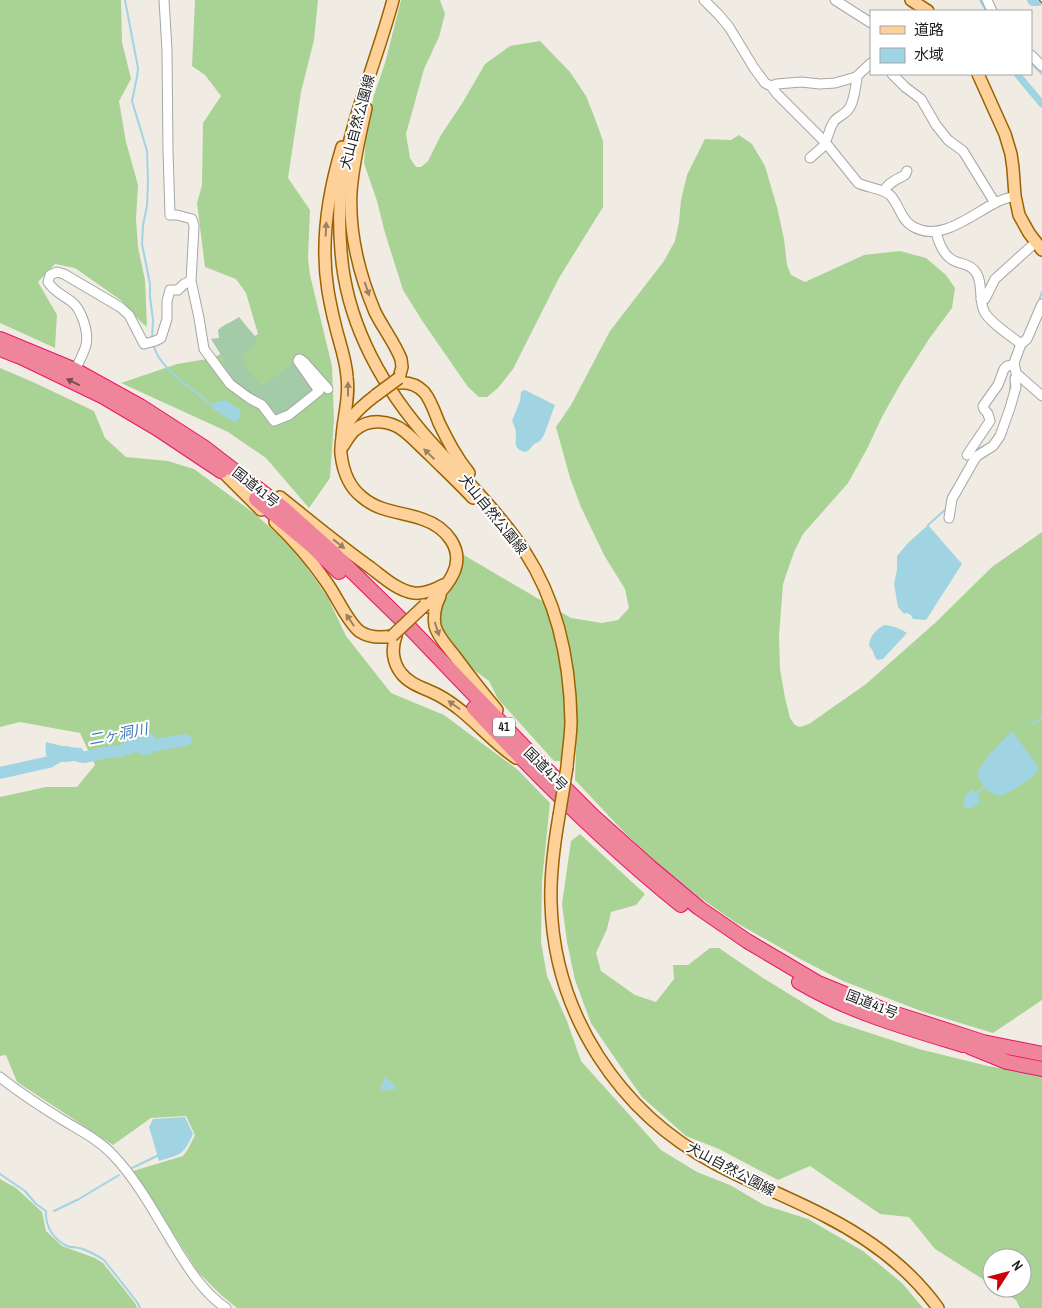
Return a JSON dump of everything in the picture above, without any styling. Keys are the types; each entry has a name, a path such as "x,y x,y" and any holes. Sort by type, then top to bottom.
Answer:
{"highway":[{"name":"国道41号","path":"0,339 75,370 140,406 205,448 363,594 532,770 580,817 644,876 692,914 743,949 818,994 881,1020 970,1048 1042,1061"},
{"name":"国道41号","path":"0,349 104,397 226,469 282,508 331,551 411,629 593,816 699,908 748,941 818,983 884,1010 983,1042 1042,1054"},
{"path":"970,1048 1007,1062 1042,1069"}],"main road":[{"name":"犬山自然公園線","path":"393,0 355,124 342,180 340,222 345,284 352,311 381,377 424,433 499,517 525,551 545,591 559,628 568,672 571,722 567,767 554,844 551,893 557,953 563,980 574,1010 598,1057 631,1100 659,1127 684,1146 716,1164 825,1216 855,1233 880,1250 908,1274 938,1308"},
{"path":"911,0 926,10"},
{"path":"377,52 363,78 338,159 326,226 328,290 347,376 347,407 342,427 341,450 344,473 354,490 364,499 381,508 423,519 448,535 455,545 457,560 454,573 436,606 434,614 436,626 440,637 531,754"},
{"path":"342,438 349,420 355,411 399,380 402,367 397,349 376,314 367,292 354,242 351,192 356,157 370,93 372,69"},
{"path":"978,75 1005,134 1011,154 1019,215 1039,246"},
{"path":"399,380 412,384 425,393 455,454 500,510 516,533 525,551"},
{"path":"341,450 354,431 366,423 384,422 395,425 448,472 506,534 525,551"},
{"path":"226,469 265,486 354,556 388,581 403,589 413,593 424,593 447,584"},
{"path":"226,469 256,506 276,523 302,550 326,582 353,625 361,632 378,638 394,636 447,584"},
{"path":"394,636 393,650 395,663 406,679 453,704 501,748 532,770"}],"street":[{"path":"164,0 167,50 170,215 188,217 192,219 194,226 191,281 204,349 230,384 262,405 274,421 289,415 319,391 298,361 299,359 304,362 328,389"},
{"path":"704,0 729,27 765,83 771,86 826,143 858,184 884,191 890,196 910,226 936,232 958,224 995,203 1015,196"},
{"path":"835,0 870,21"},
{"path":"1032,57 1042,66"},
{"path":"771,86 801,82 835,83 856,77 870,64"},
{"path":"893,75 921,99 936,125 948,140 963,152 995,203"},
{"path":"810,158 826,143 831,125 850,107 857,80 856,77"},
{"path":"884,191 890,182 905,175 907,171"},
{"path":"936,232 946,256 950,260 968,265 974,270 978,278 984,313 1021,344"},
{"path":"981,299 985,299 995,279 1039,246"},
{"path":"75,370 87,344 81,313 72,302 52,288 48,282 50,275 57,272 64,274 120,307 129,315 144,344 161,338 167,319 166,302 170,290 178,290 184,284 191,281"},
{"path":"949,518 952,499 973,462 977,456 993,446 1000,436 1016,387 1015,379 1017,375 1014,365 1021,344 1027,339 1042,304"},
{"path":"966,455 990,421 983,406 998,385 1004,368 1014,365"},
{"path":"1017,375 1042,396"},
{"path":"0,1077 19,1092 91,1137 112,1154 137,1186 185,1264 212,1297 226,1308"}],"green space":[{"path":"0,0 121,0 122,42 131,79 119,101 126,142 138,185 136,219 138,247 145,280 147,327 122,301 75,268 55,264 38,282 57,315 55,348 0,323"},
{"path":"195,0 318,0 314,40 301,92 288,178 310,210 308,258 310,275 332,366 334,419 330,478 309,508 266,458 228,432 121,383 177,364 213,358 258,334 246,293 236,279 205,267 197,203 202,185 203,123 221,96 205,75 192,66"},
{"path":"401,0 440,0 445,14 439,37 424,69 406,134 410,158 416,167 421,167 428,161 441,135 485,64 510,46 540,41 570,72 586,96 603,141 603,207 559,278 513,369 498,388 487,397 479,397 468,387 403,290 364,163 366,135 374,95 385,63"},
{"path":"739,135 752,144 765,166 777,207 787,265 791,275 805,282 864,255 900,251 926,258 946,275 955,288 952,308 929,339 901,383 848,483 803,534 794,552 783,584 779,636 780,669 785,698 790,718 795,725 800,727 809,724 866,684 935,623 992,567 1042,532 1042,1000 993,1033 921,1011 843,981 735,922 699,897 654,861 575,780 577,724 565,721 561,761 554,761 498,699 489,681 459,659 438,623 440,606 459,577 462,554 571,618 602,623 618,620 629,608 625,589 604,555 581,507 570,478 556,427 571,405 610,331 664,261 675,241 687,175 705,139 731,140"},
{"path":"239,317 258,340 242,357 248,371 262,386 295,362 315,389 288,412 283,412 274,417 257,395 249,395 227,372 224,360 211,339 219,338 218,330"},
{"path":"0,368 94,411 105,438 126,457 168,461 194,469 255,514 294,549 328,598 346,636 391,693 444,715 518,770 550,803 542,881 541,942 547,976 567,1021 581,1061 661,1150 697,1172 730,1185 764,1205 808,1219 863,1251 902,1283 923,1308 237,1308 198,1272 133,1171 183,1156 195,1135 186,1116 151,1118 113,1145 17,1082 6,1055 0,1056 0,797 46,787 77,787 95,765 80,733 20,722 0,727"},
{"path":"580,834 645,894 636,905 611,912 607,929 596,953 601,971 635,995 656,1002 674,979 673,965 688,965 710,948 719,948 763,978 833,1021 919,1049 988,1066 1042,1075 1042,1308 1020,1308 1013,1298 1032,1298 1032,1248 982,1248 982,1279 935,1249 909,1217 880,1214 810,1166 778,1180 719,1149 686,1136 642,1097 591,1023 575,980 562,904 571,841"},
{"path":"0,1179 16,1188 42,1212 46,1231 62,1246 95,1258 103,1263 137,1308 0,1308"}],"water":[{"path":"524,390 555,405 544,435 540,441 524,452 517,447 516,430 512,421 520,401 521,392"},
{"path":"225,400 239,409 241,414 237,421 234,422 212,408 216,402"},
{"path":"928,525 962,564 926,620 913,619 911,615 904,614 898,607 894,584 897,556"},
{"path":"884,625 907,633 883,659 877,660 869,646 870,639"},
{"path":"1012,731 1039,768 1023,784 998,796 992,794 986,788 980,781 978,774 982,764"},
{"path":"148,733 153,734 155,739 155,747 152,754 144,755 126,749 124,739"},
{"path":"46,742 66,747 81,748 83,750 82,757 70,762 51,760 46,754"},
{"path":"972,790 978,795 979,803 971,808 965,808 963,806 964,799"},
{"path":"385,1077 394,1084 396,1089 380,1090"},
{"path":"185,1117 193,1134 187,1147 177,1155 159,1161 149,1127 153,1119"}],"waterway":[{"path":"125,0 138,68 132,101 147,151 147,206 142,244 150,284 153,320 152,340"},
{"path":"980,0 985,10"},
{"path":"1033,0 1038,0"},
{"path":"1032,64 1042,74"},
{"path":"1018,75 1042,104"},
{"path":"1038,303 1042,292"},
{"path":"153,344 157,354 170,371 213,406"},
{"path":"1010,392 1011,375"},
{"path":"976,452 987,445"},
{"path":"928,525 946,509 948,496 954,487"},
{"path":"1031,725 1042,718"},
{"name":"二ヶ洞川","path":"0,773 49,762 66,752 85,757 117,752 143,744 155,745 186,740"},
{"path":"977,793 986,785"},
{"path":"132,1168 159,1155"},
{"path":"0,1174 25,1191 36,1204 46,1211 47,1222 51,1232 58,1240 67,1246 83,1249 104,1260 140,1308"},
{"path":"54,1211 79,1199 119,1175"}]}
